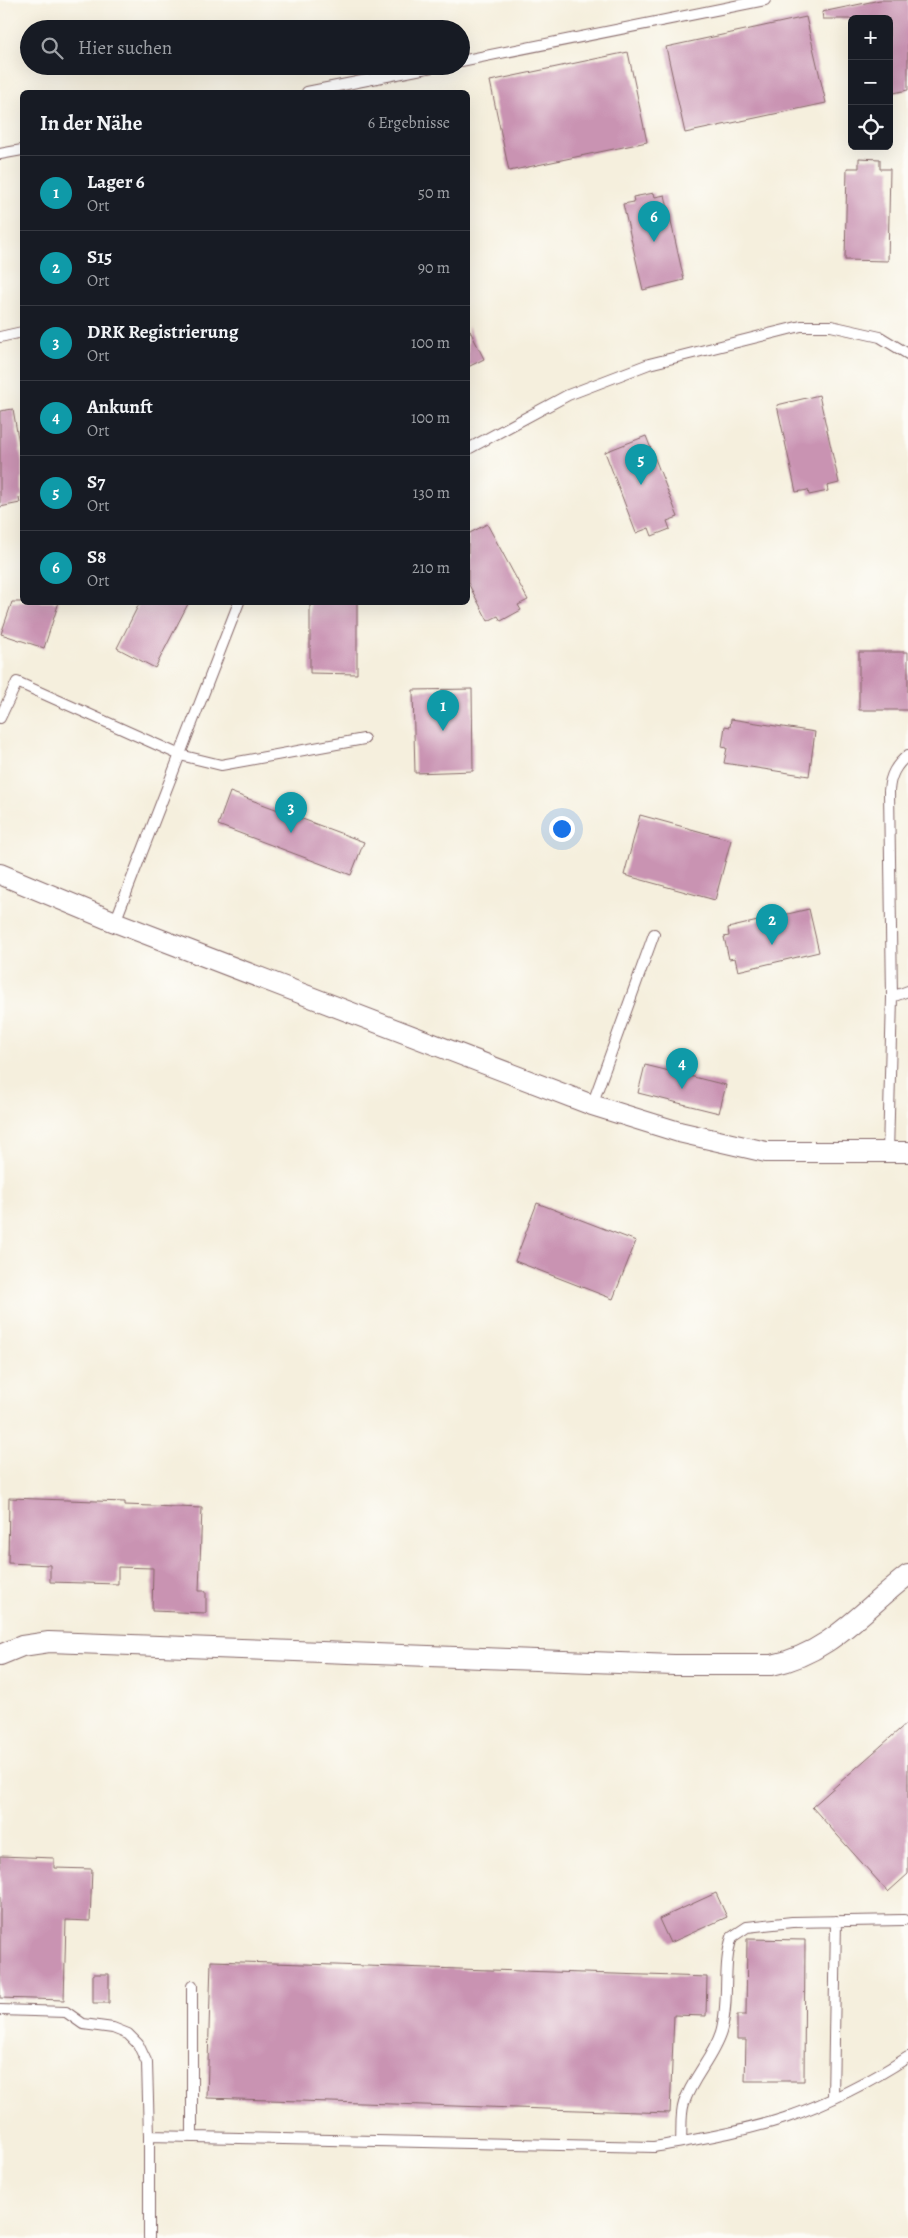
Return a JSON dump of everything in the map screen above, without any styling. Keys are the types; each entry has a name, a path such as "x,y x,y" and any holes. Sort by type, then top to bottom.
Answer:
{"street":[{"path":"0,874 115,922 592,1105 678,1132 766,1152 908,1152"},
{"path":"0,1655 22,1646 49,1642 674,1665 772,1665 812,1651 832,1640 908,1575"}],"lane":[{"path":"470,60 765,0"},
{"path":"317,90 393,75"},
{"path":"0,154 20,150"},
{"path":"470,448 568,395 649,364 801,326 831,326 880,337 908,354"},
{"path":"0,337 20,332"},
{"path":"115,922 238,605"},
{"path":"0,718 17,682 180,755 221,765 364,739"},
{"path":"888,1153 892,997 889,790 892,774 908,755"},
{"path":"592,1105 654,934"},
{"path":"892,997 908,991"},
{"path":"681,2142 684,2104 710,2058 721,2031 726,1994 727,1952 732,1936 747,1927 792,1922 907,1920"},
{"path":"833,2098 836,1921"},
{"path":"192,1986 192,2137"},
{"path":"0,2010 66,2012 83,2024 113,2028 128,2034 138,2044 147,2063 149,2238"},
{"path":"149,2136 654,2147 726,2134 785,2118 833,2098 882,2073 908,2057"}],"building":[{"path":"880,0 908,0 908,90 893,93 893,15 848,15 848,19 823,19 822,12"},
{"path":"806,17 826,103 685,133 666,47"},
{"path":"628,52 647,142 509,171 490,81"},
{"path":"859,158 880,159 880,169 890,169 888,261 845,260 847,168 859,168"},
{"path":"654,193 655,197 665,195 684,280 643,290 623,204 634,202 633,197"},
{"path":"470,331 484,359 470,366"},
{"path":"819,395 839,483 827,486 828,491 809,495 808,490 796,492 777,405"},
{"path":"13,409 20,449 20,503 0,507 0,411"},
{"path":"646,436 678,517 667,521 670,529 652,536 649,528 636,533 605,452"},
{"path":"487,524 528,600 518,605 521,610 501,621 498,616 488,621 470,587 470,533"},
{"path":"12,602 20,602 20,605 58,605 44,648 1,634"},
{"path":"138,605 187,605 155,668 117,648"},
{"path":"310,605 357,605 357,674 310,673"},
{"path":"859,652 908,652 908,710 859,710"},
{"path":"472,689 473,771 415,773 413,690"},
{"path":"731,719 815,732 809,776 724,763 727,748 722,747 725,726 730,727"},
{"path":"230,792 364,842 351,875 218,825"},
{"path":"640,815 731,840 715,900 624,875"},
{"path":"809,909 819,952 738,971 735,958 729,959 724,937 729,936 728,928"},
{"path":"645,1065 726,1085 719,1113 638,1093"},
{"path":"537,1203 636,1241 613,1299 515,1261"},
{"path":"9,1498 125,1502 125,1505 202,1508 199,1591 206,1591 206,1613 152,1611 153,1568 118,1567 118,1584 50,1582 50,1565 8,1563"},
{"path":"908,1722 908,1874 888,1892 812,1807"},
{"path":"0,1856 54,1858 54,1868 92,1869 90,1921 66,1920 64,2000 0,1998"},
{"path":"716,1893 727,1917 670,1943 659,1919"},
{"path":"747,1939 805,1940 804,2081 745,2081 746,2040 737,2040 737,2015 746,2015"},
{"path":"211,1961 707,1977 706,2016 674,2015 670,2113 207,2098"},
{"path":"93,1974 109,1974 109,2003 93,2003"}],"place":[{"name":"S8","path":"654,242"},
{"name":"S7","path":"641,485"},
{"name":"Lager 6","path":"443,731"},
{"name":"DRK Registrierung","path":"291,833"},
{"name":"S15","path":"772,945"},
{"name":"Ankunft","path":"682,1089"}]}
